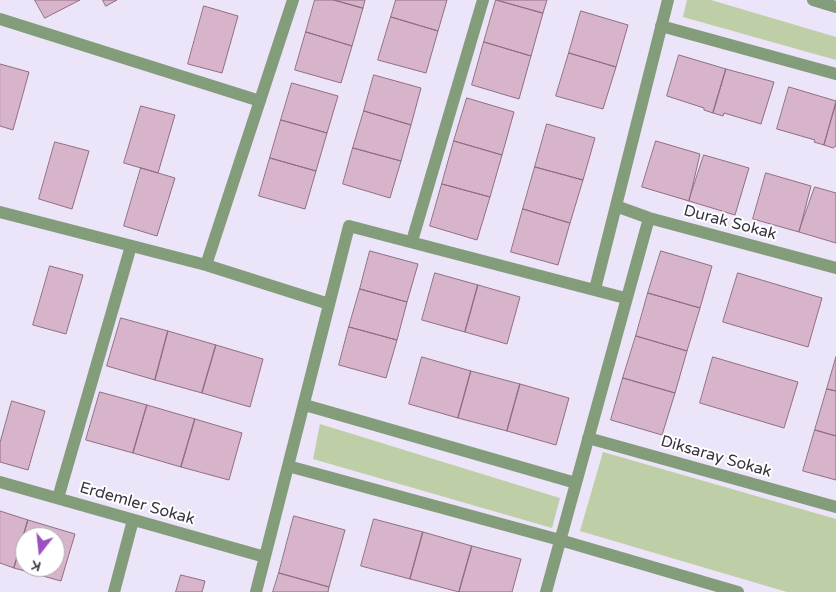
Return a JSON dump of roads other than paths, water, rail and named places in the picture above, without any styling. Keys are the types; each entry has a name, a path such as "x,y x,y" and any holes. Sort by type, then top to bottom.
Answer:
{"street":[{"path":"206,265 293,0"},
{"path":"412,241 483,0"},
{"path":"595,289 668,0"},
{"path":"813,0 836,7"},
{"path":"0,19 260,101"},
{"path":"662,26 836,74"},
{"name":"Durak Sokak","path":"616,206 649,218 836,268"},
{"path":"0,212 206,265 329,304"},
{"path":"546,592 625,298 649,218"},
{"path":"256,592 350,226 625,298"},
{"path":"58,498 131,246"},
{"path":"305,405 576,483"},
{"name":"Diksaray Sokak","path":"588,438 836,507"},
{"path":"288,466 560,540 738,592"},
{"name":"Erdemler Sokak","path":"0,482 265,557"},
{"path":"114,592 133,520"}]}
